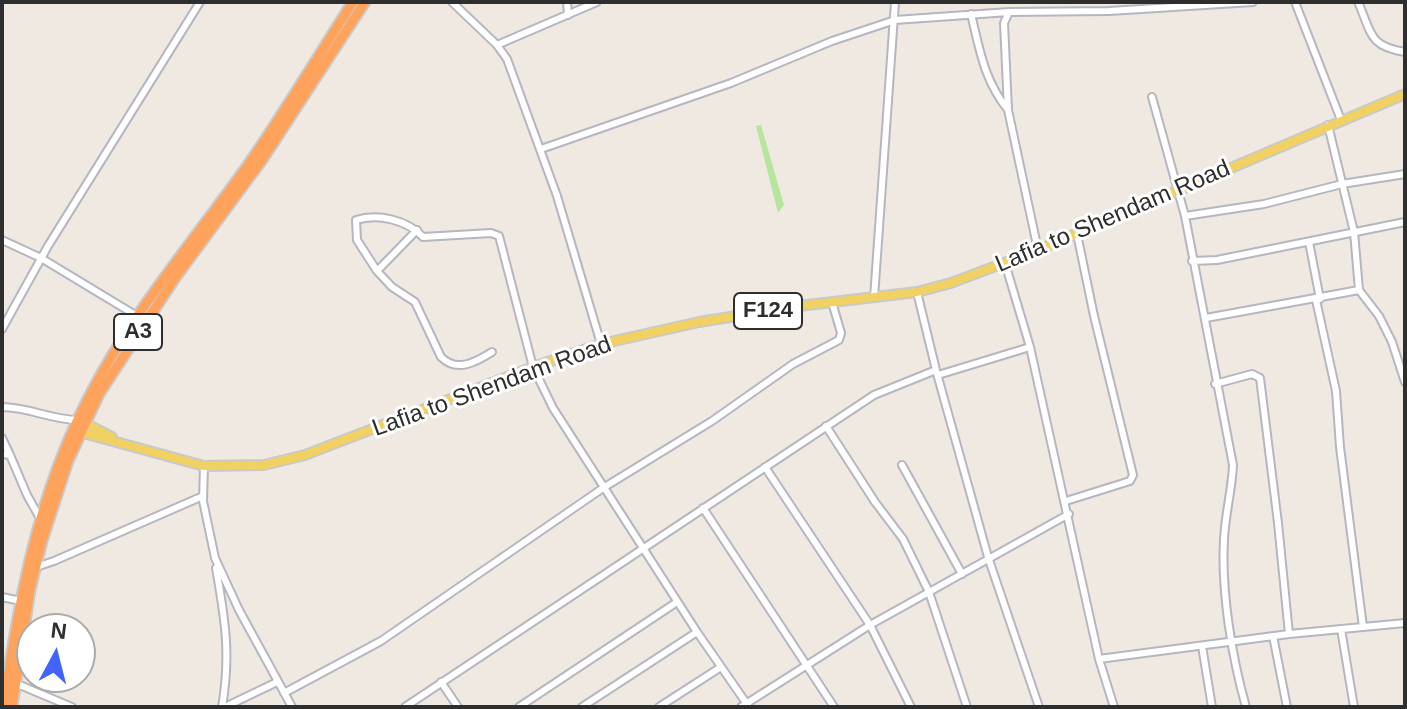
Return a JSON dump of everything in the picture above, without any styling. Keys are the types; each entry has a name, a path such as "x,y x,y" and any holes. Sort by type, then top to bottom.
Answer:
{"highway":[{"name":"A3","path":"4,707 21,601 42,520 58,467 104,369 137,316 248,164 353,2"},
{"name":"A3","path":"12,707 8,679 55,495 77,425 149,315 262,160 365,2"}],"main road":[{"name":"Lafia to Shendam Road","path":"77,425 168,457 204,466 264,465 305,455 601,344 699,322 917,292 951,283 1077,234 1405,94"}],"street":[{"path":"2,329 41,258 200,2"},
{"path":"452,2 497,45 514,75 541,149 601,344"},
{"path":"567,2 568,15"},
{"path":"497,45 597,2"},
{"path":"874,298 895,2"},
{"path":"541,149 731,83 832,41 895,20 1253,2"},
{"path":"1295,2 1341,120"},
{"path":"1358,2 1374,40 1380,46 1405,52"},
{"path":"1009,12 1004,23 1008,110 1038,250"},
{"path":"971,14 984,71 993,91 1008,110"},
{"path":"1152,97 1185,216 1233,465 1224,544 1231,643 1246,707"},
{"path":"1328,125 1354,232 1359,290 1379,316 1392,342 1405,382"},
{"path":"1185,216 1264,204 1342,184 1405,174"},
{"path":"492,352 466,365 448,363 437,349 415,302 392,287 377,271 357,240 356,220 404,222 423,237 491,233 499,236 533,367 572,441 745,706 870,625 1069,514"},
{"path":"1192,261 1217,260 1405,222"},
{"path":"377,271 417,230"},
{"path":"1066,501 1130,481 1133,475 1077,234"},
{"path":"2,240 41,258 137,316"},
{"path":"1309,242 1336,391 1341,461 1363,627"},
{"path":"1005,263 1030,347 1099,659 1114,707"},
{"path":"1206,318 1318,300 1359,290"},
{"path":"917,292 988,557 1039,707"},
{"path":"284,693 381,641 603,488 712,421 793,364 839,340 841,333 832,302"},
{"path":"405,707 874,395 937,372 1030,347"},
{"path":"1215,384 1252,374 1260,378 1289,634"},
{"path":"2,407 24,408 77,425"},
{"path":"826,426 903,539 929,592 967,707"},
{"path":"2,438 27,495 42,520"},
{"path":"2,454 10,455"},
{"path":"902,465 962,574"},
{"path":"204,466 203,496 228,643 223,707"},
{"path":"765,467 870,625 911,707"},
{"path":"36,567 203,496"},
{"path":"703,508 834,707"},
{"path":"215,558 292,707"},
{"path":"2,597 21,601"},
{"path":"519,707 677,602"},
{"path":"1099,659 1289,634 1405,623"},
{"path":"1341,629 1354,707"},
{"path":"582,707 697,632"},
{"path":"1273,636 1287,707"},
{"path":"1202,646 1212,707"},
{"path":"659,707 721,667"},
{"path":"8,679 72,707"},
{"path":"223,707 277,682"},
{"path":"441,682 458,707"}],"green space":[{"path":"761,125 784,205 778,213 756,126"}]}
